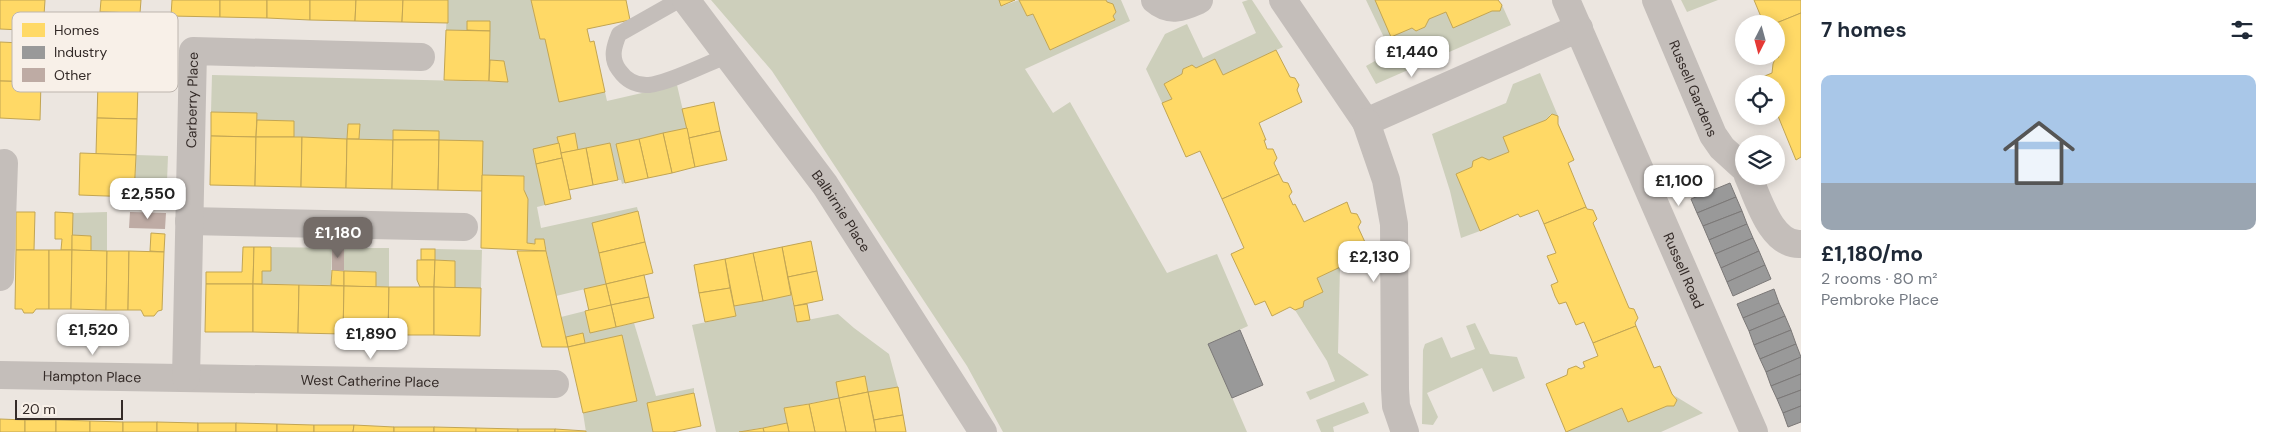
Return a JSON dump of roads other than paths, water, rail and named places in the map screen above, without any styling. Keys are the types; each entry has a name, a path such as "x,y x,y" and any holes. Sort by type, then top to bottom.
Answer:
{"street":[{"name":"Balbirnie Place","path":"686,0 825,184 982,432"},
{"path":"1155,0 1162,6 1170,8 1181,8 1199,0"},
{"path":"1283,0 1366,122 1386,180 1394,224 1396,406 1405,432"},
{"name":"Russell Road","path":"1566,0 1754,432"},
{"name":"Russell Gardens","path":"1656,0 1713,135 1722,148 1735,160"},
{"path":"1366,122 1579,28"},
{"name":"Carberry Place","path":"186,378 193,51 421,57"},
{"path":"0,277 4,163"},
{"path":"1752,185 1770,226 1787,241 1801,244"},
{"path":"189,221 464,227"},
{"name":"Hampton Place","path":"0,375 186,378"},
{"name":"West Catherine Place","path":"186,378 555,384"}],"lane":[{"path":"679,0 620,34 615,43 614,60 623,76 631,82 640,85 658,83 729,55"}]}
